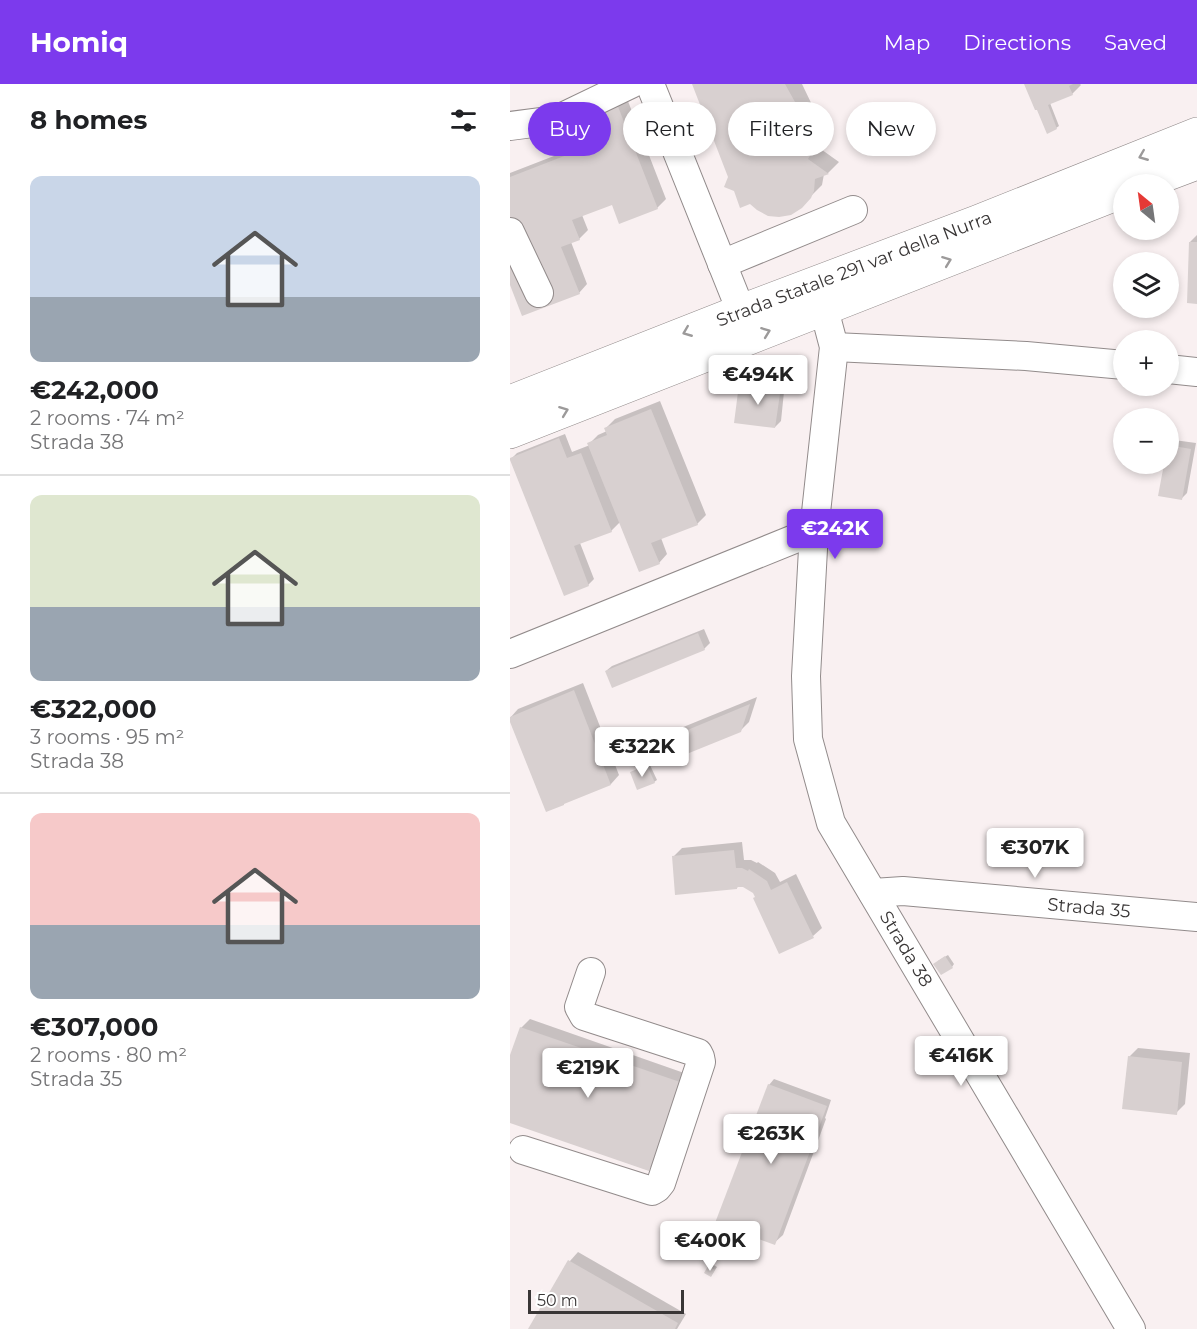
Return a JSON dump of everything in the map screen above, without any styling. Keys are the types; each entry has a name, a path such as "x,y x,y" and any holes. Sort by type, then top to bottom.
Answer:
{"main road":[{"name":"Strada Statale 291 var della Nurra","path":"510,402 741,311 977,222 1197,134"},
{"path":"1171,174 1192,167"},
{"name":"Strada Statale 291 var della Nurra","path":"510,432 1113,195"}],"street":[{"path":"510,126 556,120 631,84"},
{"path":"650,84 741,311"},
{"path":"722,264 854,210"},
{"path":"510,232 539,293"},
{"name":"Strada 38","path":"824,309 834,346 814,531 806,676 808,739 831,823 1131,1329"},
{"path":"834,346 1026,356 1113,364"},
{"path":"1179,370 1197,372"},
{"path":"510,654 814,531"},
{"name":"Strada 35","path":"873,893 903,891 1197,917"},
{"path":"523,1150 652,1191 662,1183 701,1062 700,1057 698,1053 584,1016 579,1007 591,972"}],"building":[{"path":"692,84 785,84 795,102 728,102 728,156 810,156 808,159 829,174 815,179 811,198 791,215 768,216 750,204 740,208 734,191 724,187 728,177 716,146 716,102 699,102"},
{"path":"1024,84 1073,84 1069,86 1073,95 1048,105 1057,129 1047,134"},
{"path":"617,104 623,119 623,156 637,156 658,209 619,224 612,205 572,220 580,240 561,247 580,294 522,316 510,285 510,177 564,156 611,156 611,106"},
{"path":"1189,242 1197,242 1197,304 1187,303"},
{"path":"752,383 781,387 775,428 734,423 738,392 751,394"},
{"path":"651,409 698,525 651,543 660,564 639,572 587,443 607,435 604,428"},
{"path":"559,438 567,458 581,453 612,532 574,546 589,586 564,596 510,460 510,458"},
{"path":"1179,447 1191,449 1182,500 1158,496 1162,474 1179,474"},
{"path":"698,633 705,650 612,688 605,671"},
{"path":"574,690 611,785 546,812 510,717"},
{"path":"750,704 741,732 657,766 661,741"},
{"path":"647,765 655,783 637,790 630,772"},
{"path":"734,850 736,868 748,871 749,869 767,881 771,890 787,882 814,938 779,954 753,898 755,897 753,893 743,887 675,895 672,856"},
{"path":"945,956 953,968 941,975 933,964"},
{"path":"520,1027 680,1082 649,1171 510,1123 510,1055"},
{"path":"1128,1056 1182,1062 1177,1115 1122,1109"},
{"path":"768,1084 827,1106 775,1245 715,1223"},
{"path":"568,1260 678,1323 675,1329 528,1329"},
{"path":"708,1266 715,1270 711,1277 704,1273"}]}
